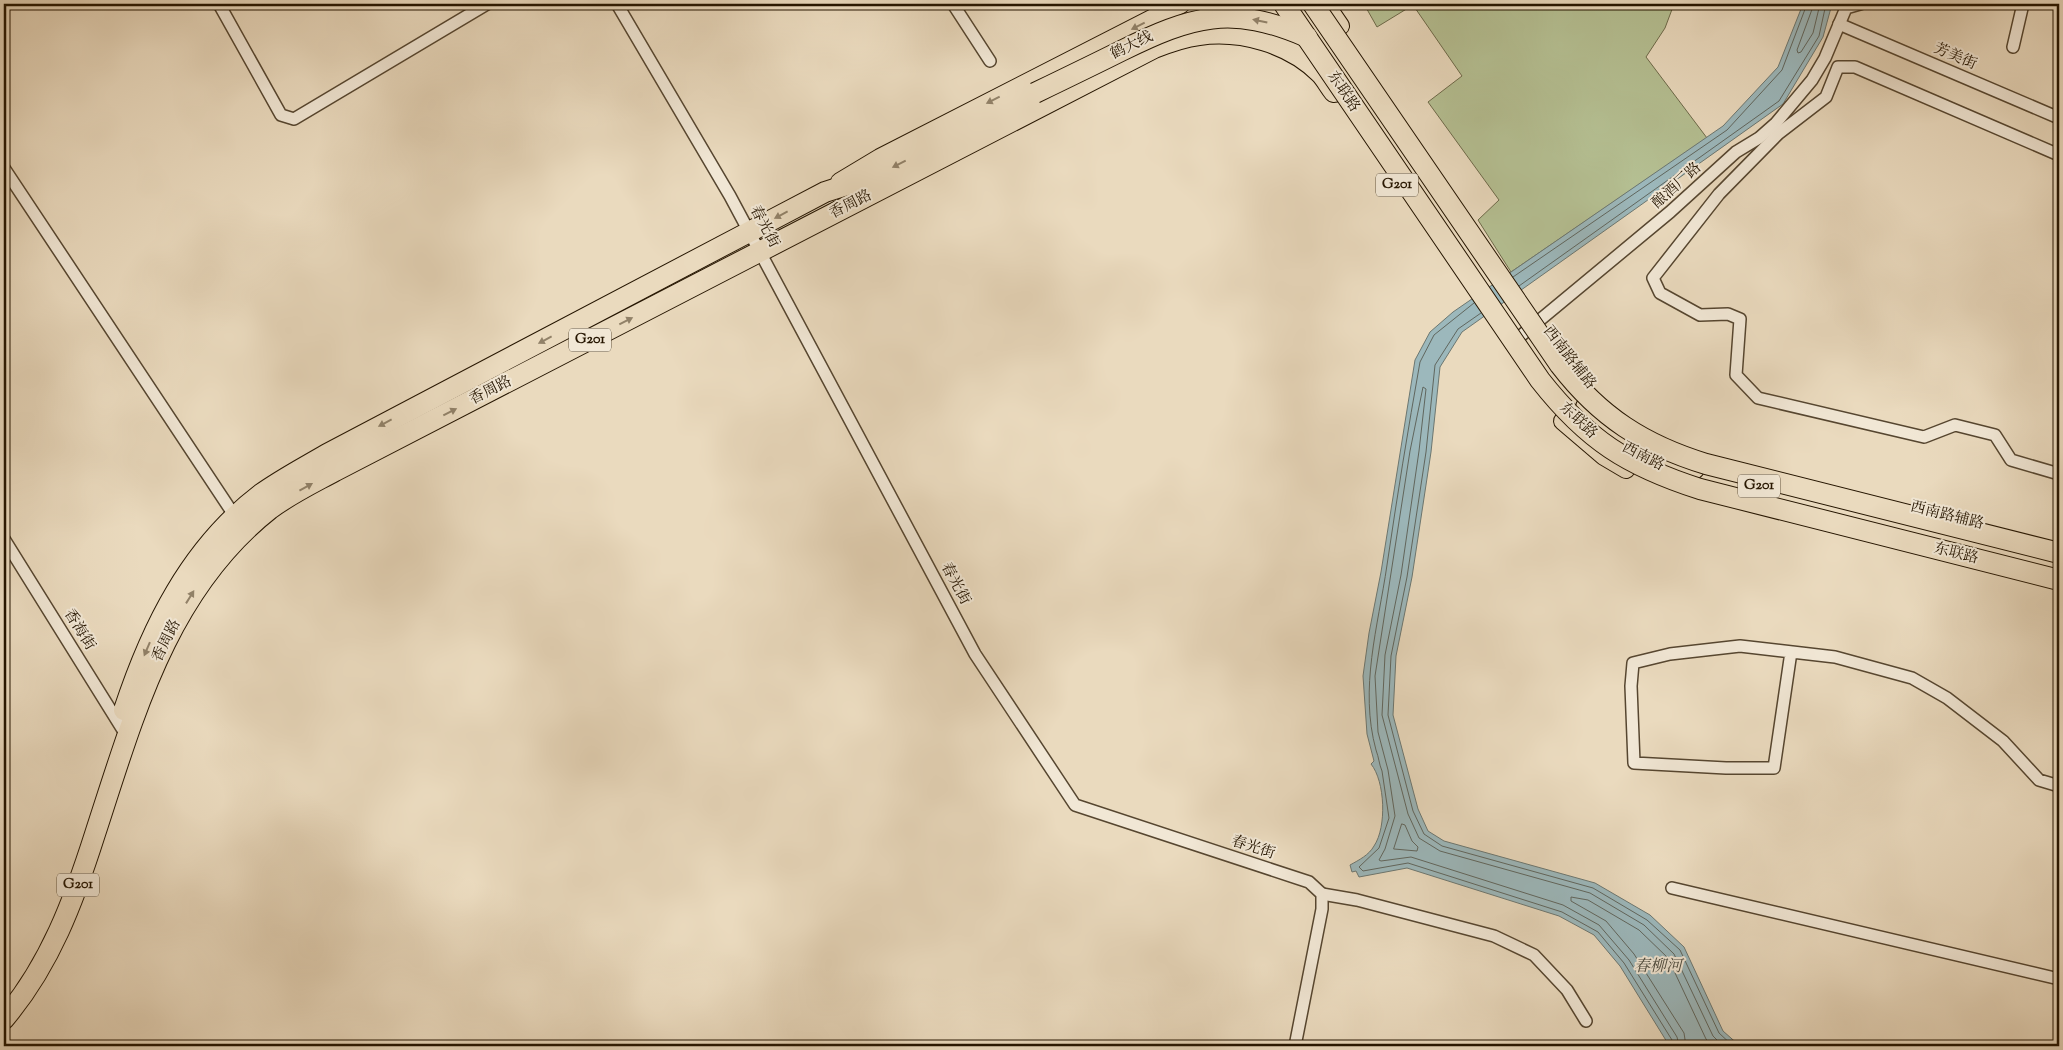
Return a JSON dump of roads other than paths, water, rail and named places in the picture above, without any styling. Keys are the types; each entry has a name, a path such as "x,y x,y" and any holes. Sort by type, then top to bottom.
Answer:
{"highway":[{"name":"东联路","path":"1284,4 1540,380 1572,417 1608,448 1652,472 1700,489 2059,580"},
{"name":"东联路","path":"1308,12 1560,365 1589,399 1623,428 1661,448 1706,464 2059,554"},
{"name":"鹤大线","path":"825,192 849,185 886,170 1035,93 1179,25 1213,18 1248,19 1264,22 1296,32 1335,55 1345,65 1407,156"},
{"name":"鹤大线","path":"1154,48 1199,34 1236,35 1255,38 1285,49 1310,64 1322,75"},
{"name":"香周路","path":"4,1000 34,956 62,895 124,731 161,651 193,592 234,541 272,508 335,471 1154,48"},
{"path":"1322,75 1357,52"},
{"name":"西南路","path":"1322,75 1507,347 1547,375 1578,412 1601,432 1634,454 1655,464 1702,481 2059,571"},
{"name":"西南路","path":"1407,156 1500,276 1528,318 1568,388 1600,421 1618,435 1650,453 1678,465 2059,562"},
{"name":"香周路","path":"4,1019 29,986 61,928 86,864 124,731 135,678 163,614 180,583 201,555 236,518 261,494 327,454 825,192"},
{"path":"1764,488 1807,480"}],"main road":[{"name":"香周路","path":"825,192 880,158 1181,4"},
{"name":"香周路","path":"1154,48 1197,27 1230,4"},
{"name":"西南路","path":"1293,4 1308,12 1322,75"},
{"path":"1325,4 1500,276"},
{"path":"1308,12 1357,52"},
{"name":"西南路辅路","path":"1528,318 1581,378 1611,406 1646,431 1683,447 2059,544"},
{"path":"1507,347 1533,385 1565,423 1604,456 1648,480 1698,496 2059,589"}],"street":[{"path":"219,4 281,115 294,119 487,4"},
{"name":"春光街","path":"617,4 750,232 975,654 1075,805 1308,882 1322,894"},
{"path":"953,4 990,61"},
{"name":"酿酒厂路","path":"1507,347 1528,318 1670,212 1736,152 1759,138 1776,122 1812,80 1846,8 1860,4"},
{"path":"2013,47 2023,4"},
{"name":"芳美街","path":"1839,24 2059,118"},
{"path":"2059,155 1855,67 1838,67 1826,97 1778,134 1719,194 1653,278 1660,293 1700,315 1728,314 1740,319 1736,375 1758,398 1924,437 1955,425 1995,435 2011,460 2059,474"},
{"path":"4,168 236,518"},
{"name":"香海街","path":"4,539 124,731"},
{"path":"1790,652 1774,768 1726,768 1634,763 1631,686 1633,663 1670,654 1740,646 1835,657 1912,678 1947,698 2003,741 2039,780 2059,786"},
{"path":"1672,888 2059,980"},
{"path":"1295,1046 1322,909 1322,894 1358,900 1494,936 1526,951 1534,955 1567,990 1586,1021"}],"water":[{"name":"春柳河","path":"1803,4 1832,4 1823,37 1783,104 1462,332 1440,367 1431,452 1412,577 1396,656 1393,715 1418,809 1428,831 1444,841 1595,883 1650,915 1684,947 1723,1031 1740,1046 1668,1046 1620,966 1594,935 1559,916 1407,868 1359,877 1356,871 1352,872 1350,865 1367,855 1378,838 1381,828 1383,804 1379,781 1371,764 1374,761 1367,734 1363,676 1415,360 1430,332 1453,312 1723,126 1778,67"}]}
